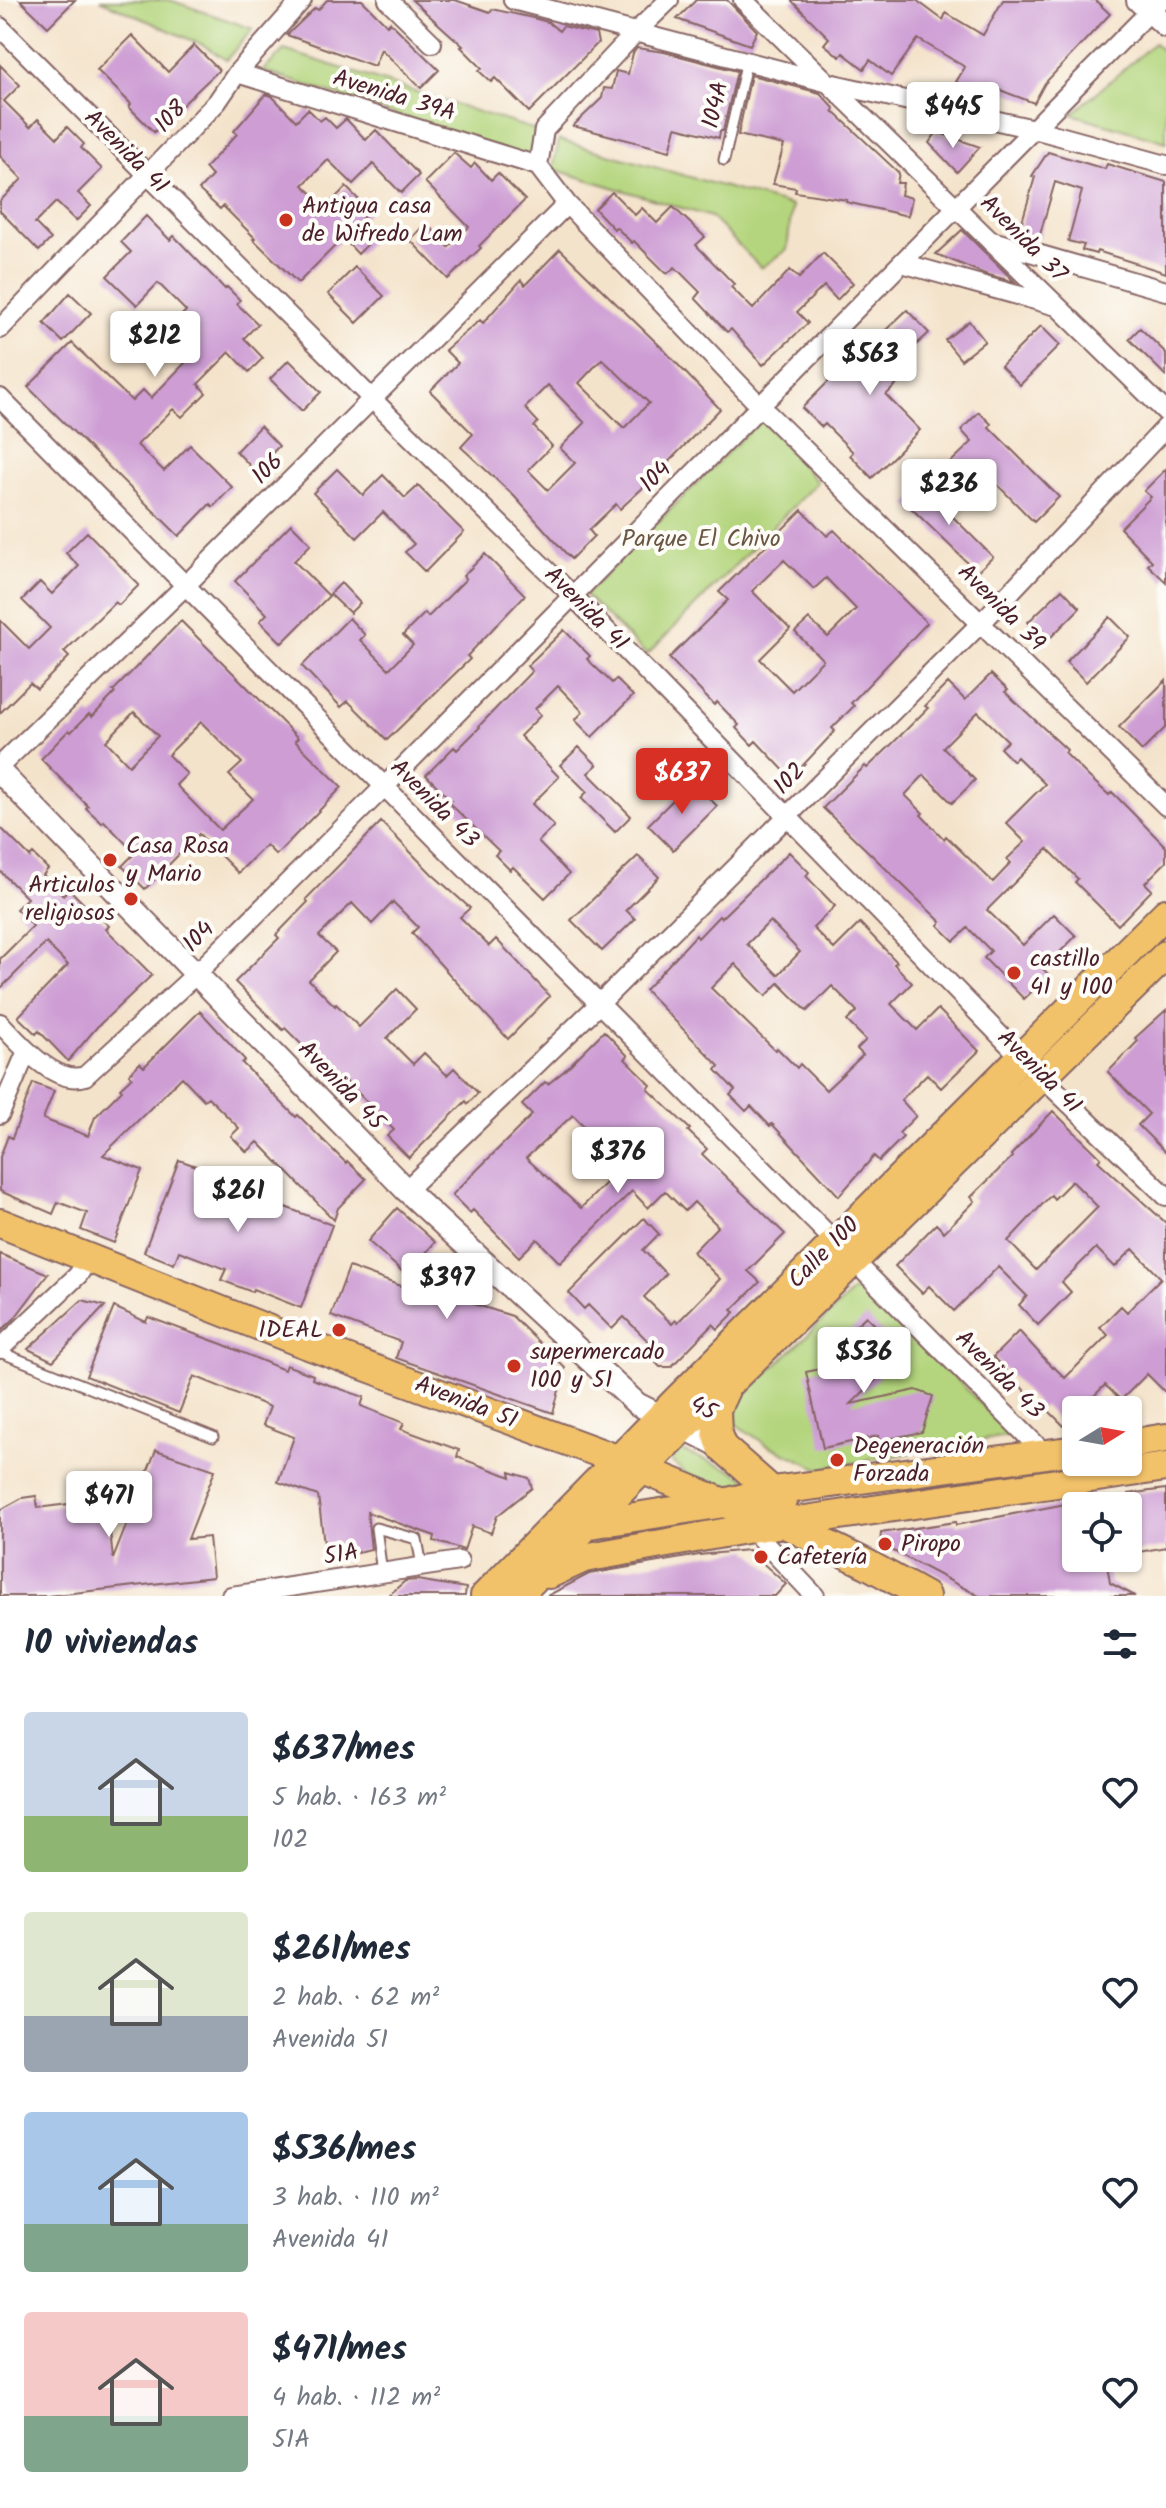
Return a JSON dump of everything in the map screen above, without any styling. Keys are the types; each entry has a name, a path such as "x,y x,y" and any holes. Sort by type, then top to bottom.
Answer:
{"main road":[{"name":"Calle 100","path":"1032,1067 1166,913"},
{"name":"Calle 100","path":"485,1596 548,1534 631,1465 1032,1067 1166,955"},
{"name":"Avenida 51","path":"0,1223 295,1340 631,1465 724,1503 794,1522 925,1596"},
{"name":"Calle 100","path":"672,1423 728,1386 843,1252"},
{"path":"728,1386 716,1409 717,1434 728,1451 772,1491 794,1522"},
{"path":"548,1534 576,1497 581,1482 578,1465 558,1438"},
{"path":"1142,1442 1165,1438"},
{"path":"728,1451 791,1474 841,1482"},
{"path":"548,1534 588,1524 724,1503 772,1491 1062,1452"},
{"name":"Calle 100","path":"519,1594 588,1524 631,1465"},
{"path":"519,1594 562,1567 584,1558 751,1528 1166,1467"},
{"path":"867,1564 861,1550 866,1528 879,1516 896,1508"}],"street":[{"name":"108","path":"0,329 217,102 237,73 302,0"},
{"path":"388,0 432,43"},
{"path":"513,0 829,83 1034,129 1166,165"},
{"path":"538,166 544,130 669,0"},
{"name":"Avenida 37","path":"743,0 1166,412"},
{"name":"104","path":"27,1051 61,1077 74,1080 85,1076 195,975 1154,9"},
{"name":"Avenida 41","path":"0,27 573,596 1032,1067 1166,1196"},
{"name":"Avenida 39A","path":"237,73 538,166"},
{"name":"Avenida 39","path":"538,166 567,204 760,406 1166,806"},
{"name":"106","path":"0,769 567,204"},
{"path":"988,240 1166,291"},
{"path":"902,263 1055,305"},
{"name":"Avenida 43","path":"0,398 1045,1454"},
{"name":"102","path":"406,1190 598,1005 982,622 1166,427"},
{"name":"Avenida 45","path":"0,769 195,975 406,1190 637,1404 672,1423"},
{"path":"0,1023 27,1051 0,1114"},
{"path":"0,1351 78,1275 89,1258"},
{"name":"45","path":"672,1423 728,1451"},
{"path":"724,1503 815,1596"},
{"name":"51A","path":"231,1596 459,1561"}],"lane":[{"name":"104A","path":"724,160 747,60"},
{"path":"0,1351 213,1437"},
{"path":"382,1573 376,1528 417,1539 422,1566"}],"green space":[{"path":"100,0 170,0 253,29 226,60 205,46"},
{"path":"1154,43 1166,54 1166,142 1072,114"},
{"path":"284,50 535,130 530,159 263,71"},
{"path":"559,140 792,206 787,250 761,268 711,217 553,169"},
{"name":"Parque El Chivo","path":"761,419 817,482 647,655 585,595"},
{"path":"863,1282 1011,1435 820,1469 766,1444 737,1425 729,1416 731,1408"},
{"path":"679,1450 746,1478 743,1490 689,1476 672,1462"}],"building":[{"path":"20,0 75,0 48,27"},
{"path":"327,0 362,0 387,25 390,22 439,70 421,88 381,49 374,66 287,35"},
{"path":"412,0 455,0 490,12 492,9 533,18 548,22 559,31 563,26 596,34 598,43 529,112 495,78 491,82 479,71 482,68 463,46"},
{"path":"696,0 727,0 757,31 750,45 677,19"},
{"path":"791,0 916,0 943,20 946,13 983,35 1003,0 1095,0 1110,14 1045,83 1034,103 1000,90 994,103 956,82 965,67 918,39 891,76 870,60 864,69 843,53 840,57 824,44 829,38"},
{"path":"132,35 168,72 194,45 219,70 154,132 97,70"},
{"path":"637,48 737,71 719,138 676,127 670,151 573,126 602,98 604,88 612,89 616,71 628,74"},
{"path":"0,65 20,85 4,101 30,127 38,119 57,138 67,127 84,144 81,148 102,169 78,193 91,206 76,221 56,202 35,223 51,239 39,251 0,211 0,201 22,179 0,156"},
{"path":"751,75 820,93 834,108 833,111 899,173 897,183 903,183 901,195 912,198 908,216 847,200 795,192 796,188 773,184 784,145 738,135"},
{"path":"266,94 272,96 296,121 308,109 320,121 325,117 336,128 346,119 366,140 376,130 419,175 401,193 373,164 353,184 328,160 303,185 326,207 346,187 370,211 359,221 375,237 358,254 343,238 298,283 223,206 220,209 199,190 212,176 205,168 237,134 234,131"},
{"path":"937,132 980,147 957,172 929,143"},
{"path":"1048,152 1105,169 1107,164 1166,182 1166,273 1097,251 1096,254 1082,250 1084,245 1068,241 1082,191 1055,182 1039,238 1019,232 1035,177 1032,176"},
{"path":"454,153 471,168 475,163 491,180 498,173 525,200 448,279 410,240 426,223 449,247 469,227 425,182"},
{"path":"612,192 635,215 642,208 657,223 673,207 705,237 696,245 734,284 731,287 753,309 790,270 799,278 823,253 853,283 837,300 824,286 797,312 808,323 763,365 731,329 727,332 695,298 700,292 675,267 667,274 595,209"},
{"path":"146,216 170,240 174,236 225,289 227,287 240,300 237,304 258,324 244,338 263,358 249,372 230,352 198,384 206,393 182,417 173,409 137,445 164,471 190,445 232,487 213,507 210,504 179,536 28,387 72,343 132,401 143,390 151,398 186,362 160,336 186,311 158,283 137,305 107,276 131,252 121,242"},
{"path":"962,230 1015,282 985,274 936,254"},
{"path":"560,249 720,409 620,509 616,504 589,530 594,536 571,559 514,496 461,447 473,434 430,391 458,363 445,350 480,320 483,323 521,280 525,285","holes":["602,359 649,403 624,428 579,383","548,385 585,423 560,448 575,463 548,490 528,470 552,446 534,427 538,422 525,408"]},
{"path":"355,267 384,296 357,323 328,294"},
{"path":"70,293 91,313 63,342 44,323"},
{"path":"907,310 929,333 892,367 903,378 886,395 920,430 872,478 850,455 853,452 825,424 822,427 802,408 835,375 830,370 845,355 864,339 870,345"},
{"path":"969,321 985,341 961,360 945,340"},
{"path":"1041,326 1060,345 1020,385 1001,366"},
{"path":"1140,328 1166,353 1166,376 1129,339"},
{"path":"289,360 321,392 302,411 270,379"},
{"path":"979,412 991,424 989,427 1059,497 1034,522 979,466 967,478 951,462 972,442 961,430"},
{"path":"260,426 279,446 255,471 236,451"},
{"path":"337,469 363,495 383,475 405,498 418,486 464,532 425,572 405,552 414,544 383,512 357,538 313,493"},
{"path":"1166,469 1166,582 1148,565 1152,561 1120,528 1151,497 1144,491"},
{"path":"928,484 950,506 946,510 993,557 977,572 907,504"},
{"path":"802,510 827,536 834,530 927,623 851,703 854,706 832,728 835,731 791,778 756,741 752,745 736,728 739,725 717,702 714,705 669,658 728,600 719,592","holes":["784,560 814,589 826,578 856,609 828,637 809,619 795,632 823,660 792,691 760,659 790,629 752,591"]},
{"path":"291,524 311,544 294,561 329,596 282,643 260,621 267,614 235,581"},
{"path":"87,532 139,585 119,605 115,602 64,652 69,657 37,689 30,683 0,713 0,620 29,649 50,628 22,600 40,582 52,594 79,566 66,553"},
{"path":"485,554 525,595 467,656 470,659 387,740 348,701 341,707 302,666 349,618 365,635 360,640 389,669 413,645 403,635 425,613 428,617 466,579 463,576"},
{"path":"341,583 360,603 350,613 330,594"},
{"path":"1062,589 1080,608 1047,641 1028,622"},
{"path":"1110,617 1130,637 1086,682 1066,662"},
{"path":"181,621 298,738 295,741 342,787 276,855 266,845 238,873 199,834 145,889 122,866 135,853 104,821 102,823 86,808 88,806 41,759 69,730 71,732 89,714 92,717 115,693 113,691","holes":["134,712 158,736 129,765 106,741","201,722 242,763 229,775 253,799 220,830 176,785 187,774 168,755"]},
{"path":"564,630 590,656 587,659 612,683 616,679 633,696 592,737 575,720 583,712 558,686 535,709 541,715 520,736 559,777 532,804 554,826 538,842 569,874 545,898 513,867 510,870 495,855 499,851 448,802 451,800 426,775 480,727 532,671 527,666"},
{"path":"991,674 1008,690 1005,692 1067,750 1065,753 1088,776 1109,795 1112,792 1166,847 1166,862 1145,883 1152,890 1118,925 1075,882 1078,879 1048,849 987,910 1023,945 1054,914 1076,936 1043,969 1049,975 1024,999 984,958 991,951 968,928 954,941 938,925 941,922 823,808 928,708 925,706 948,683 965,700","holes":["978,712 1008,741 1000,748 1013,761 1017,757 1045,784 1006,823 1025,842 1007,859 1011,863 993,882 946,836 944,839 905,795 924,775 952,803 975,780 943,747"]},
{"path":"1166,680 1166,727 1142,751 1119,727"},
{"path":"579,747 597,765 588,773 631,816 615,832 581,798 587,792 560,765"},
{"path":"692,781 717,806 673,850 648,825"},
{"path":"381,822 470,908 460,917 489,946 496,939 550,996 508,1039 412,933 418,927 393,902 372,924 352,903 319,936 336,952 309,980 335,1006 359,1027 397,989 416,1009 387,1038 413,1064 424,1053 447,1075 454,1068 478,1093 468,1104 466,1101 409,1158 387,1136 394,1130 371,1106 345,1080 342,1083 285,1028 283,1030 235,982 279,938 276,935 308,902 306,899"},
{"path":"0,827 30,857 33,854 48,869 43,875 63,895 69,889 92,909 109,926 106,929 152,975 97,1027 68,1061 39,1031 36,1034 18,1017 68,965 46,943 0,989 0,959 33,926 16,909 27,898 0,871"},
{"path":"789,852 809,872 806,876 835,906 813,928 834,949 860,923 897,962 894,964 912,983 891,1004 917,1030 938,1009 979,1051 941,1088 927,1074 901,1100 916,1116 899,1133 903,1137 879,1161 874,1156 839,1196 772,1124 770,1126 751,1106 746,1111 730,1095 735,1090 716,1070 719,1066 645,990 696,935 698,938 719,916 721,918","holes":["770,921 800,952 778,975 747,944","735,964 766,996 779,983 807,1011 832,986 857,1011 847,1021 866,1040 857,1049 863,1055 826,1090 800,1064 797,1068 777,1048 775,1050 711,988"]},
{"path":"638,856 659,877 626,910 635,919 602,951 571,920"},
{"path":"1166,1010 1166,1153 1138,1125 1149,1114 1108,1072 1138,1041 1135,1038"},
{"path":"200,1011 245,1060 242,1063 296,1117 298,1115 366,1179 338,1208 334,1220 258,1142 247,1152 231,1136 239,1128 208,1097 204,1100 182,1077 103,1155 142,1170 114,1243 81,1230 87,1213 58,1202 53,1214 0,1191 0,1157 8,1136 12,1138 33,1083 54,1091 43,1119 88,1136 95,1117 122,1090 120,1088 132,1077 129,1074 140,1063 144,1067"},
{"path":"604,1031 628,1056 625,1059 651,1085 648,1089 707,1149 702,1154 785,1234 748,1271 760,1282 732,1310 735,1312 718,1329 713,1324 671,1367 660,1367 645,1351 651,1344 624,1317 612,1329 588,1305 584,1309 569,1293 644,1218 659,1234 643,1250 666,1274 644,1297 672,1324 676,1320 678,1322 720,1279 693,1252 718,1226 694,1202 685,1211 665,1191 648,1208 632,1191 560,1263 537,1239 519,1257 473,1210 470,1213 452,1195 532,1115 522,1105 545,1082 548,1084","holes":["573,1115 602,1144 589,1156 611,1178 581,1208 526,1158"]},
{"path":"1053,1111 1101,1158 1098,1161 1166,1223 1166,1393 1147,1374 1125,1396 1117,1396 1105,1385 1094,1396 1062,1396 1062,1424 1044,1406 1041,1408 993,1357 1019,1331 1065,1378 1108,1335 1100,1327 1121,1306 1127,1312 1161,1278 1133,1249 1115,1267 1096,1248 1062,1282 1071,1292 1038,1325 1019,1305 1027,1296 998,1267 954,1311 929,1286 922,1293 895,1266 936,1224 944,1232 975,1201 971,1197","holes":["1072,1181 1098,1207 1036,1270 1008,1241 1051,1195 1054,1199"]},
{"path":"179,1160 250,1185 249,1193 332,1225 301,1308 221,1280 226,1269 179,1251 174,1264 144,1252"},
{"path":"397,1208 435,1242 425,1254 462,1266 464,1262 482,1279 474,1304 512,1316 565,1368 553,1413 396,1358 401,1342 331,1316 349,1267 431,1297 368,1241"},
{"path":"0,1254 48,1274 14,1319 0,1332"},
{"path":"82,1300 105,1306 53,1361 28,1349"},
{"path":"114,1307 146,1322 148,1317 284,1370 286,1365 313,1375 312,1379 364,1397 361,1406 404,1423 401,1429 459,1450 457,1457 511,1477 510,1472 529,1478 532,1488 497,1516 491,1533 472,1526 464,1550 434,1541 435,1536 367,1512 371,1549 326,1559 318,1496 278,1482 294,1437 263,1425 270,1407 194,1376 179,1413 86,1376"},
{"path":"866,1316 903,1353 851,1404 916,1390 933,1396 922,1432 879,1441 878,1436 823,1448 806,1372 866,1359 844,1337"},
{"path":"156,1450 215,1470 188,1539 209,1537 213,1577 47,1596 0,1596 0,1510 22,1498 36,1496 38,1508 77,1503 78,1517 108,1513 113,1559"},
{"path":"1166,1489 1166,1547 1142,1551 1142,1492"},
{"path":"1062,1505 1062,1572 1108,1572 1110,1583 1135,1596 979,1596 880,1544 881,1533 956,1522 956,1525"},
{"path":"748,1550 786,1584 775,1596 547,1596 589,1574"},
{"path":"405,1581 466,1588 465,1596 388,1596"}],"place":[{"name":"Antigua casa de Wifredo Lam","path":"286,220"},
{"name":"Casa Rosa y Mario","path":"110,860"},
{"name":"Articulos religiosos","path":"131,899"},
{"name":"castillo 41 y 100","path":"1014,973"},
{"name":"IDEAL","path":"339,1330"},
{"name":"supermercado 100 y 51","path":"514,1366"},
{"name":"Degeneración Forzada","path":"837,1460"},
{"name":"Piropo","path":"885,1544"},
{"name":"Cafetería","path":"761,1557"}]}
